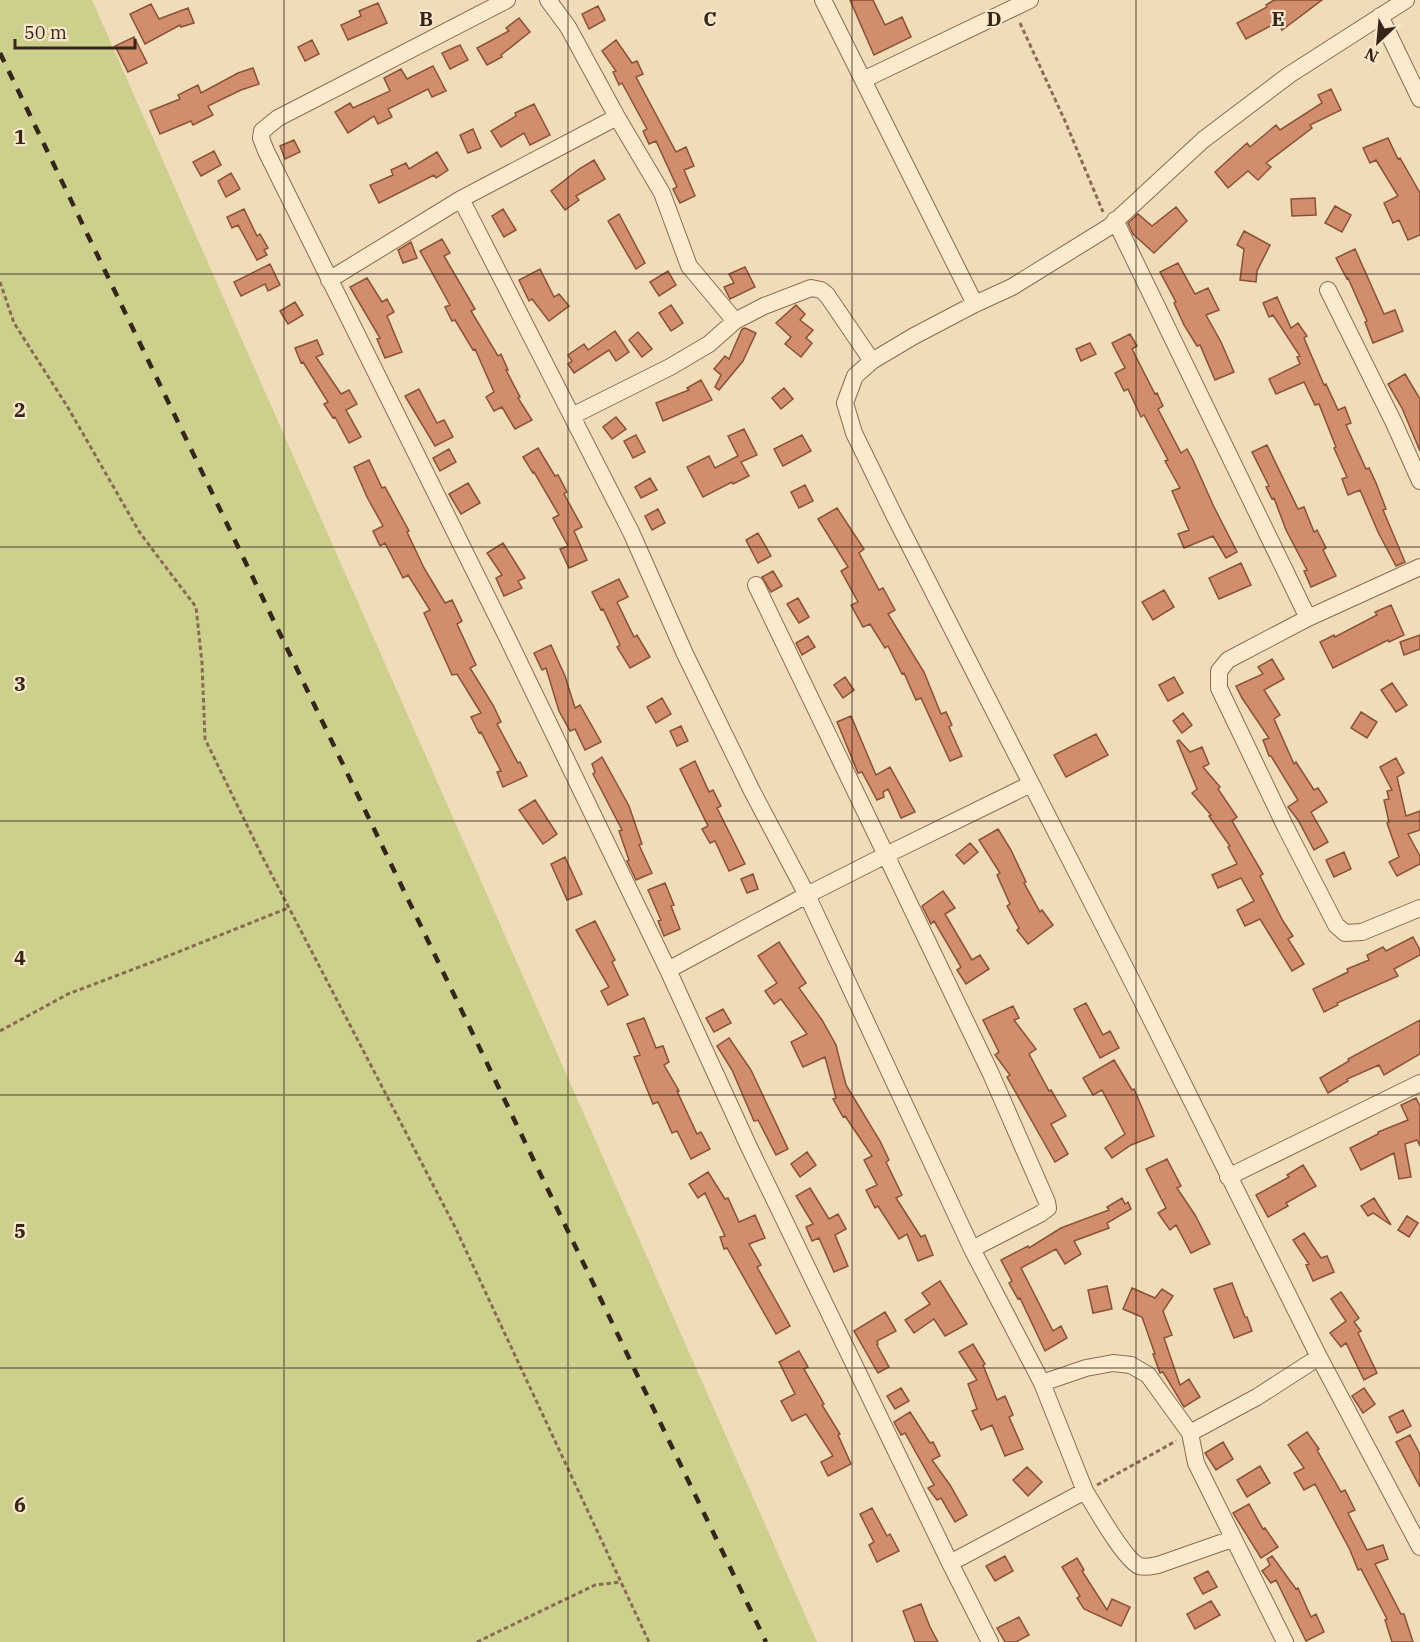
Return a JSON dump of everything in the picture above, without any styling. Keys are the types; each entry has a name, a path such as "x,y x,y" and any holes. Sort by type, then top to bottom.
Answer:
{"street":[{"path":"507,0 278,118 262,131 261,138 328,279 506,635 668,970 749,1147 990,1642"},
{"path":"548,0 568,27 616,117 662,193 689,266 735,321"},
{"path":"823,0 975,304"},
{"path":"863,80 1012,4 1030,0"},
{"path":"1406,0 1289,75 1203,140 1112,224 1012,287 914,336 872,361 855,376 847,392 845,403 854,433 1136,989 1319,1357 1420,1547"},
{"path":"1380,16 1420,99"},
{"path":"328,279 461,200 616,117"},
{"path":"461,200 631,532 685,654 752,791 807,895 972,1249 1042,1383 1085,1491 1112,1534 1138,1565 1148,1567 1158,1565 1232,1539"},
{"path":"1112,224 1308,618"},
{"path":"572,416 626,391 680,361 709,344 735,321 764,306 811,288 821,290 827,295 872,361"},
{"path":"1328,290 1420,482"},
{"path":"1420,567 1308,618 1228,660 1219,671 1219,688 1286,828 1336,925 1345,933 1362,932 1420,908"},
{"path":"756,585 991,1074 1047,1202 1048,1208 1040,1214 972,1249"},
{"path":"668,970 807,895 1031,784"},
{"path":"1228,1177 1420,1083"},
{"path":"1190,1433 1257,1396 1319,1357"},
{"path":"1042,1383 1086,1368 1113,1363 1131,1365 1148,1375 1190,1433 1197,1463 1284,1642"},
{"path":"950,1563 1085,1491"}],"path":[{"path":"1012,4 1112,224"},
{"path":"0,282 14,323 67,406 140,533 196,608 202,663 205,739 288,908 455,1227 649,1642"},
{"path":"0,1031 68,994 288,908"},
{"path":"1085,1491 1190,1433"},
{"path":"477,1642 595,1586 621,1582"}],"green space":[{"path":"0,0 92,0 817,1642 0,1642"}],"building":[{"path":"850,0 873,0 885,25 902,17 911,37 874,55"},
{"path":"1274,0 1322,0 1282,30 1278,22 1246,39 1237,23 1267,7 1266,5"},
{"path":"378,3 387,23 348,40 341,25 361,16 359,11"},
{"path":"151,4 159,19 188,8 194,23 181,27 180,25 145,44 130,14"},
{"path":"598,6 605,20 589,29 582,14"},
{"path":"519,18 530,32 501,55 502,57 487,65 477,48 509,31 506,28"},
{"path":"134,37 147,63 128,72 115,46"},
{"path":"312,40 319,54 305,61 298,47"},
{"path":"616,40 632,63 637,61 643,74 636,77 676,152 686,147 694,166 684,170 695,196 680,203 673,189 677,187 656,141 649,144 643,131 647,129 622,83 619,85 613,72 616,71 602,51"},
{"path":"460,45 468,60 450,69 442,53"},
{"path":"433,66 446,91 432,97 428,89 388,109 392,117 378,124 374,116 348,133 335,112 350,103 353,108 390,91 384,78 401,69 407,79"},
{"path":"253,68 259,84 208,106 213,115 193,125 191,121 160,134 150,111 180,99 178,95 198,85 201,93 238,73"},
{"path":"1331,89 1341,110 1310,125 1312,128 1266,163 1271,167 1258,180 1248,171 1228,188 1215,172 1247,143 1250,147 1276,125 1280,130 1322,103 1318,95"},
{"path":"534,104 550,135 530,145 524,133 501,147 491,131 516,116 515,113"},
{"path":"473,129 481,148 468,153 460,135"},
{"path":"1388,138 1398,159 1400,158 1420,193 1420,235 1408,240 1399,220 1393,223 1384,203 1398,196 1376,160 1370,163 1363,148"},
{"path":"294,140 300,152 285,159 280,146"},
{"path":"214,151 221,165 201,176 193,162"},
{"path":"437,152 448,170 436,178 434,175 379,203 370,185 393,175 391,170 406,163 409,169"},
{"path":"594,160 605,179 576,196 579,200 565,210 551,191"},
{"path":"231,173 240,189 226,197 218,181"},
{"path":"1315,198 1316,215 1292,216 1291,199"},
{"path":"1335,206 1351,215 1342,232 1325,223"},
{"path":"1176,207 1187,221 1154,253 1133,234 1128,223 1138,214 1152,226"},
{"path":"244,209 257,236 260,234 268,248 264,250 267,255 257,260 238,225 232,228 227,217"},
{"path":"503,209 516,230 504,237 492,216"},
{"path":"619,214 645,263 636,269 608,221"},
{"path":"1244,231 1270,245 1257,271 1256,282 1240,280 1244,249 1237,245"},
{"path":"442,239 450,253 444,256 475,309 471,311 498,356 501,354 508,370 506,370 520,397 518,398 532,420 515,429 502,407 494,411 486,397 494,392 475,349 473,350 455,320 452,321 445,307 450,305 420,251"},
{"path":"411,242 417,258 403,263 398,250"},
{"path":"1355,249 1384,314 1395,310 1403,331 1373,343 1365,322 1367,321 1348,278 1336,258"},
{"path":"1178,263 1195,294 1208,288 1219,310 1206,315 1234,372 1215,380 1200,345 1197,346 1184,325 1174,303 1176,302 1160,272"},
{"path":"270,264 280,285 268,291 265,284 241,296 234,282"},
{"path":"745,267 755,287 730,299 724,287 734,283 729,274"},
{"path":"540,269 554,297 559,294 569,306 549,321 532,299 529,301 519,280"},
{"path":"668,271 676,285 659,296 650,282"},
{"path":"367,278 382,302 387,299 394,312 387,316 402,352 385,358 377,339 380,338 350,287"},
{"path":"1277,297 1291,328 1298,323 1307,336 1304,338 1324,385 1326,384 1338,410 1345,407 1351,423 1346,425 1366,469 1369,468 1376,483 1386,509 1383,510 1405,562 1396,566 1360,490 1348,495 1342,479 1347,477 1334,448 1336,447 1319,404 1315,405 1304,382 1276,394 1269,379 1300,364 1297,357 1300,356 1273,315 1269,317 1263,303"},
{"path":"295,302 303,315 288,324 280,311"},
{"path":"671,305 683,323 671,331 659,313"},
{"path":"796,305 805,314 800,320 813,330 806,338 812,343 801,357 785,344 791,337 776,323"},
{"path":"742,329 756,333 743,361 719,390 715,387 721,375 714,369 725,356 729,359"},
{"path":"615,331 629,352 616,361 609,350 574,373 568,364 572,361 568,355 584,344 588,350"},
{"path":"638,332 652,349 642,357 629,340"},
{"path":"1130,334 1137,346 1132,349 1163,406 1158,409 1181,453 1187,449 1237,552 1226,558 1213,536 1184,548 1178,534 1189,530 1172,491 1180,488 1144,415 1141,417 1128,389 1124,391 1115,373 1125,368 1112,343"},
{"path":"317,340 323,354 316,357 341,394 349,390 357,404 346,410 361,437 349,443 335,417 333,418 324,404 328,402 303,362 301,363 295,348"},
{"path":"1090,343 1096,354 1081,361 1076,349"},
{"path":"1405,374 1420,399 1420,451 1402,408 1388,384"},
{"path":"701,380 712,400 663,421 656,403 689,390 687,388"},
{"path":"784,388 793,399 781,409 772,398"},
{"path":"419,389 437,423 444,420 453,437 435,446 405,396"},
{"path":"616,417 626,429 612,439 603,427"},
{"path":"744,429 757,455 741,462 749,476 703,497 687,467 709,456 715,468 738,456 728,436"},
{"path":"636,435 645,452 633,458 624,441"},
{"path":"802,435 811,451 783,466 774,449"},
{"path":"1267,445 1298,509 1304,507 1314,532 1317,530 1326,548 1323,550 1336,576 1311,587 1304,571 1307,570 1286,530 1274,498 1272,499 1266,487 1269,486 1252,452"},
{"path":"538,448 555,476 558,475 567,492 564,494 582,527 574,531 587,560 569,568 560,549 568,546 553,518 559,515 523,457"},
{"path":"449,449 456,462 440,471 433,458"},
{"path":"369,460 382,488 385,487 409,531 407,532 424,568 445,603 452,600 462,621 457,624 476,665 470,668 493,705 501,722 497,724 527,776 503,787 497,772 501,771 471,717 481,713 457,674 452,675 424,613 430,610 408,575 403,578 385,543 380,546 373,531 383,526 354,467"},
{"path":"650,478 657,490 641,498 635,487"},
{"path":"468,483 480,503 461,514 449,494"},
{"path":"805,485 813,501 799,508 791,492"},
{"path":"837,508 864,549 859,553 879,590 883,588 895,610 888,614 924,672 941,714 946,712 952,725 949,727 962,756 950,761 921,698 916,700 888,646 885,648 870,624 863,627 851,605 858,602 841,571 848,567 818,519"},
{"path":"658,509 665,523 652,530 645,516"},
{"path":"758,533 771,556 758,563 746,540"},
{"path":"503,543 525,578 518,581 522,588 504,596 496,578 502,575 487,553"},
{"path":"1241,563 1251,585 1219,599 1209,578"},
{"path":"773,571 782,586 771,592 762,577"},
{"path":"619,579 628,597 617,602 634,637 637,635 650,657 630,668 617,647 620,645 603,609 601,610 592,592"},
{"path":"1164,590 1174,607 1153,620 1142,602"},
{"path":"798,598 809,617 799,623 787,604"},
{"path":"1391,605 1404,635 1389,642 1388,640 1333,668 1320,642 1334,635 1335,637 1377,615 1375,612"},
{"path":"1420,635 1420,649 1404,655 1400,642"},
{"path":"808,636 815,647 802,655 796,643"},
{"path":"551,645 565,676 575,708 580,705 601,742 585,750 575,729 570,731 559,711 546,668 542,670 534,653"},
{"path":"1272,659 1284,679 1264,690 1280,715 1274,719 1294,764 1296,762 1314,790 1318,788 1327,802 1311,812 1328,842 1314,850 1298,820 1288,807 1298,800 1269,756 1263,740 1269,738 1236,686 1263,674 1258,667"},
{"path":"845,677 854,690 843,698 834,685"},
{"path":"1174,677 1183,693 1168,701 1159,685"},
{"path":"1392,683 1407,705 1396,712 1381,690"},
{"path":"662,698 671,714 656,723 647,707"},
{"path":"1361,712 1377,722 1367,738 1351,728"},
{"path":"1183,713 1192,725 1182,733 1173,721"},
{"path":"851,716 876,775 890,767 915,812 901,818 888,789 883,792 884,797 877,800 862,772 858,773 837,722"},
{"path":"681,726 688,741 677,746 670,731"},
{"path":"1096,734 1108,755 1066,777 1054,755"},
{"path":"1179,740 1190,752 1202,747 1209,764 1203,767 1220,787 1218,789 1237,817 1232,821 1263,874 1260,876 1293,936 1288,939 1304,964 1292,971 1260,919 1245,926 1237,910 1254,901 1241,878 1218,888 1212,875 1237,864 1228,847 1230,846 1209,816 1211,815 1192,793 1197,789 1177,741"},
{"path":"602,757 629,806 642,844 639,845 652,873 636,880 627,861 629,860 619,831 622,830 593,774 595,772 592,764"},
{"path":"1396,758 1404,773 1397,777 1406,816 1420,811 1420,830 1408,834 1420,856 1420,864 1397,876 1389,862 1399,857 1387,823 1389,822 1384,800 1389,799 1387,791 1392,790 1380,767"},
{"path":"695,761 709,792 713,790 721,806 717,808 745,864 729,871 715,841 710,843 702,829 708,826 680,769"},
{"path":"535,800 557,834 543,844 519,810"},
{"path":"998,829 1011,850 1026,882 1024,883 1040,912 1042,910 1053,925 1028,944 1017,930 1019,928 1007,906 1010,904 997,875 1000,873 979,840"},
{"path":"970,843 978,852 964,864 956,855"},
{"path":"1344,852 1351,869 1334,877 1326,860"},
{"path":"565,857 582,894 567,900 551,864"},
{"path":"753,874 758,889 747,893 741,879"},
{"path":"665,883 680,929 664,936 658,921 661,920 648,890"},
{"path":"943,891 955,908 945,914 972,960 980,955 989,969 966,984 957,970 961,967 934,921 931,924 922,906"},
{"path":"595,921 615,960 612,962 628,995 608,1005 601,991 609,987 576,930"},
{"path":"1413,937 1420,950 1420,955 1394,969 1398,976 1337,1003 1338,1005 1324,1012 1313,989 1348,972 1347,969 1369,960 1367,955 1383,947 1386,951"},
{"path":"779,942 806,983 799,988 822,1020 836,1045 846,1085 889,1160 886,1162 902,1195 896,1198 921,1237 925,1235 933,1255 918,1261 907,1234 899,1239 878,1206 875,1208 866,1190 877,1185 864,1160 872,1156 845,1116 843,1117 833,1099 836,1098 825,1057 803,1067 791,1042 807,1034 781,999 774,1004 765,991 777,983 758,956"},
{"path":"1086,1003 1103,1035 1110,1031 1119,1048 1100,1058 1074,1009"},
{"path":"1013,1006 1019,1018 1014,1020 1036,1049 1029,1054 1066,1116 1051,1124 1068,1154 1055,1162 1007,1077 1010,1075 995,1055 999,1052 983,1020"},
{"path":"723,1009 731,1023 714,1032 706,1018"},
{"path":"644,1018 656,1048 663,1046 669,1062 664,1065 679,1091 677,1091 697,1134 701,1132 710,1149 691,1159 677,1131 672,1133 658,1102 653,1104 634,1057 640,1055 627,1024"},
{"path":"1420,1020 1420,1054 1384,1075 1379,1065 1347,1079 1348,1081 1328,1093 1320,1078 1349,1061 1348,1059"},
{"path":"729,1038 751,1070 788,1149 776,1155 758,1120 754,1121 732,1070 717,1046"},
{"path":"1114,1060 1132,1090 1134,1089 1154,1136 1131,1145 1112,1158 1105,1148 1125,1134 1102,1090 1093,1095 1083,1078"},
{"path":"1416,1098 1420,1106 1420,1146 1417,1140 1405,1144 1411,1177 1399,1179 1394,1153 1361,1170 1350,1148 1378,1132 1408,1120 1401,1105"},
{"path":"807,1152 816,1165 800,1177 791,1164"},
{"path":"1167,1159 1181,1186 1177,1188 1195,1215 1210,1244 1191,1253 1176,1225 1170,1230 1158,1213 1166,1208 1146,1169"},
{"path":"1303,1165 1316,1186 1286,1203 1288,1206 1268,1217 1256,1195 1289,1177 1287,1175"},
{"path":"708,1172 725,1199 728,1198 739,1222 755,1215 765,1238 749,1244 761,1265 757,1267 790,1326 776,1334 727,1248 724,1249 720,1237 725,1236 705,1193 698,1198 689,1184"},
{"path":"810,1188 829,1219 838,1214 846,1229 835,1235 848,1266 834,1272 819,1238 812,1241 806,1227 813,1224 796,1196"},
{"path":"1122,1198 1125,1204 1128,1202 1131,1209 1107,1223 1109,1228 1074,1241 1081,1254 1065,1264 1056,1249 1021,1268 1053,1331 1061,1326 1067,1338 1045,1351 1020,1298 1018,1299 1009,1283 1012,1281 1001,1260 1028,1246 1029,1248 1061,1228 1109,1210 1107,1207"},
{"path":"1374,1198 1391,1225 1373,1213 1368,1216 1361,1206"},
{"path":"1407,1216 1418,1223 1409,1237 1398,1230"},
{"path":"1304,1233 1321,1258 1327,1256 1334,1272 1313,1281 1306,1265 1309,1264 1293,1240"},
{"path":"940,1281 967,1324 945,1336 934,1319 914,1333 905,1320 930,1304 922,1293"},
{"path":"1232,1283 1252,1331 1234,1338 1214,1289"},
{"path":"1107,1286 1112,1309 1093,1313 1088,1290"},
{"path":"1132,1288 1155,1298 1162,1289 1173,1296 1163,1311 1172,1335 1164,1338 1180,1385 1189,1379 1200,1397 1184,1407 1163,1372 1160,1373 1142,1317 1123,1309"},
{"path":"1341,1292 1359,1318 1354,1322 1361,1331 1358,1333 1377,1373 1364,1380 1346,1343 1341,1347 1330,1333 1346,1321 1331,1299"},
{"path":"885,1312 896,1331 877,1341 889,1367 878,1373 854,1331"},
{"path":"973,1344 985,1364 983,1365 997,1400 1005,1396 1013,1415 1009,1417 1023,1449 1005,1456 992,1425 981,1430 972,1411 977,1409 968,1384 977,1380 959,1352"},
{"path":"799,1351 808,1367 804,1369 840,1434 838,1435 851,1464 828,1476 821,1462 833,1456 806,1414 792,1421 781,1401 795,1394 779,1362"},
{"path":"901,1388 909,1401 895,1409 887,1396"},
{"path":"1364,1388 1375,1404 1363,1413 1352,1396"},
{"path":"1403,1410 1411,1426 1397,1433 1389,1417"},
{"path":"910,1412 930,1443 933,1442 940,1456 932,1460 967,1515 955,1522 941,1498 937,1500 928,1488 934,1485 905,1433 901,1435 894,1422"},
{"path":"1307,1432 1319,1449 1317,1450 1341,1492 1345,1490 1355,1510 1348,1513 1367,1550 1383,1545 1388,1559 1375,1564 1401,1614 1404,1614 1413,1642 1392,1642 1385,1620 1387,1619 1361,1569 1358,1570 1315,1484 1304,1490 1294,1473 1304,1468 1288,1445"},
{"path":"1410,1435 1420,1454 1420,1487 1396,1442"},
{"path":"1223,1442 1233,1459 1216,1470 1205,1453"},
{"path":"1260,1466 1270,1483 1247,1497 1237,1480"},
{"path":"1027,1467 1042,1482 1028,1496 1013,1480"},
{"path":"1249,1504 1263,1529 1265,1528 1278,1547 1261,1558 1233,1513"},
{"path":"872,1508 887,1536 890,1534 899,1551 877,1562 869,1545 874,1542 860,1514"},
{"path":"1005,1556 1013,1571 995,1581 986,1566"},
{"path":"1272,1556 1296,1589 1298,1588 1311,1617 1316,1614 1324,1632 1306,1641 1276,1580 1271,1583 1262,1571 1270,1565 1267,1559"},
{"path":"1077,1558 1084,1570 1082,1571 1107,1610 1112,1599 1130,1607 1121,1626 1084,1609 1077,1598 1080,1596 1062,1567"},
{"path":"1208,1571 1217,1587 1203,1594 1194,1578"},
{"path":"1211,1601 1220,1615 1195,1629 1187,1614"},
{"path":"921,1604 938,1642 915,1642 903,1611"},
{"path":"1019,1617 1029,1635 1016,1642 1005,1642 997,1628"}],"railway":[{"path":"0,53 766,1642"}]}
